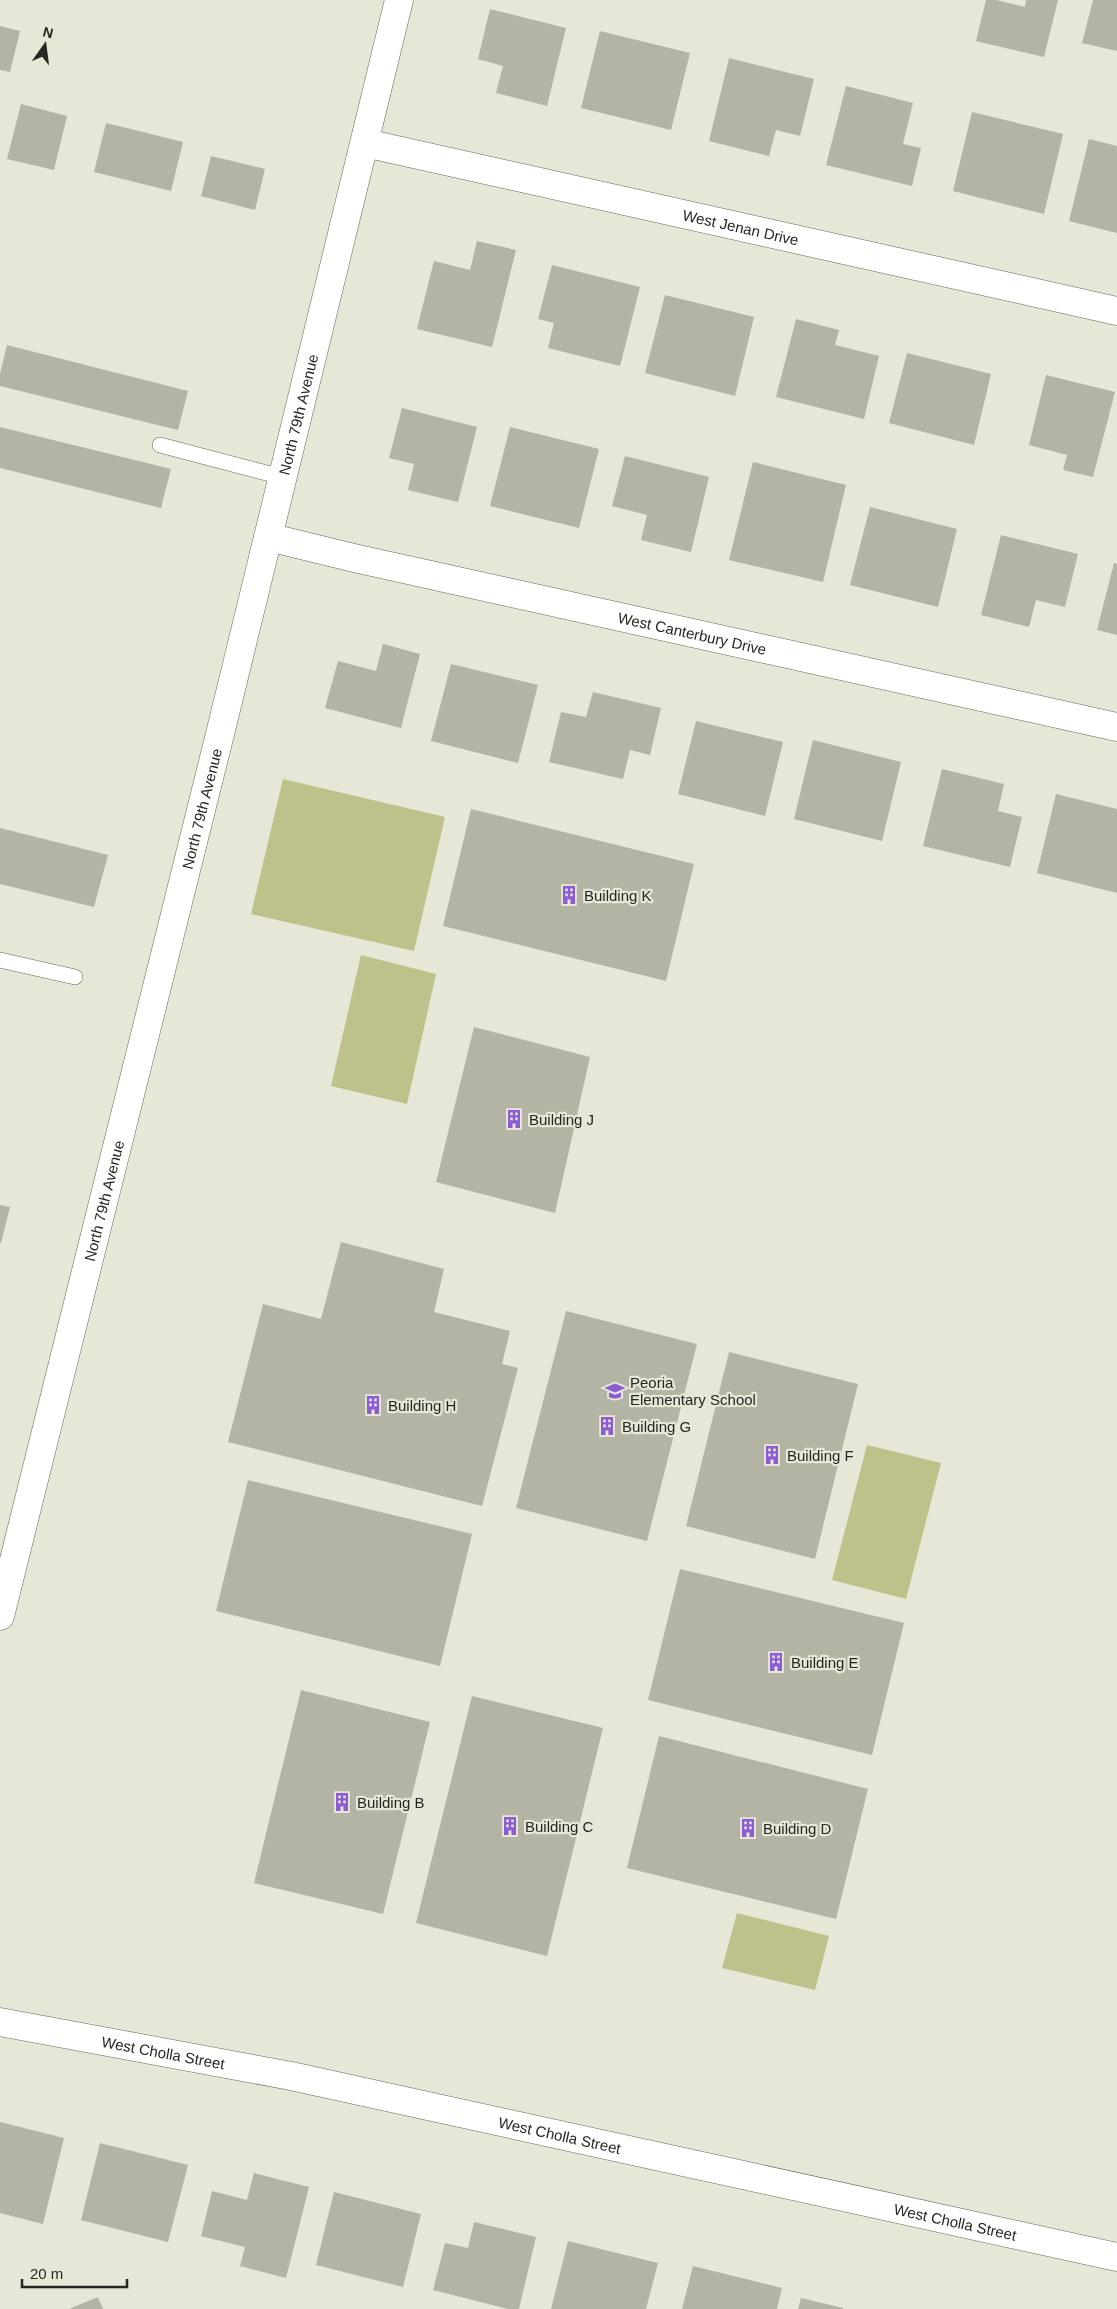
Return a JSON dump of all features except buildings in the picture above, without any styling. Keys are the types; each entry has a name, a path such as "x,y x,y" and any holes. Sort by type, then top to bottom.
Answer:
{"street":[{"name":"North 79th Avenue","path":"0,1616 268,537 399,0"},
{"name":"West Jenan Drive","path":"364,143 1117,311"},
{"name":"West Canterbury Drive","path":"268,537 354,558 1117,727"},
{"name":"West Cholla Street","path":"0,2022 291,2076 1117,2258"}],"lane":[{"path":"160,445 282,477"},
{"path":"0,960 74,977"}],"green space":[{"path":"283,779 445,817 414,951 251,914"},
{"path":"361,955 436,974 407,1104 331,1086"},
{"path":"867,1445 941,1463 906,1599 832,1580"},
{"path":"737,1913 829,1936 815,1990 722,1968"}],"place":[{"name":"Building K","path":"569,895"},
{"name":"Building J","path":"514,1119"},
{"name":"Peoria Elementary School","path":"615,1391"},
{"name":"Building H","path":"373,1405"},
{"name":"Building G","path":"607,1426"},
{"name":"Building F","path":"772,1455"},
{"name":"Building E","path":"776,1662"},
{"name":"Building B","path":"342,1802"},
{"name":"Building C","path":"510,1826"},
{"name":"Building D","path":"748,1828"}]}
